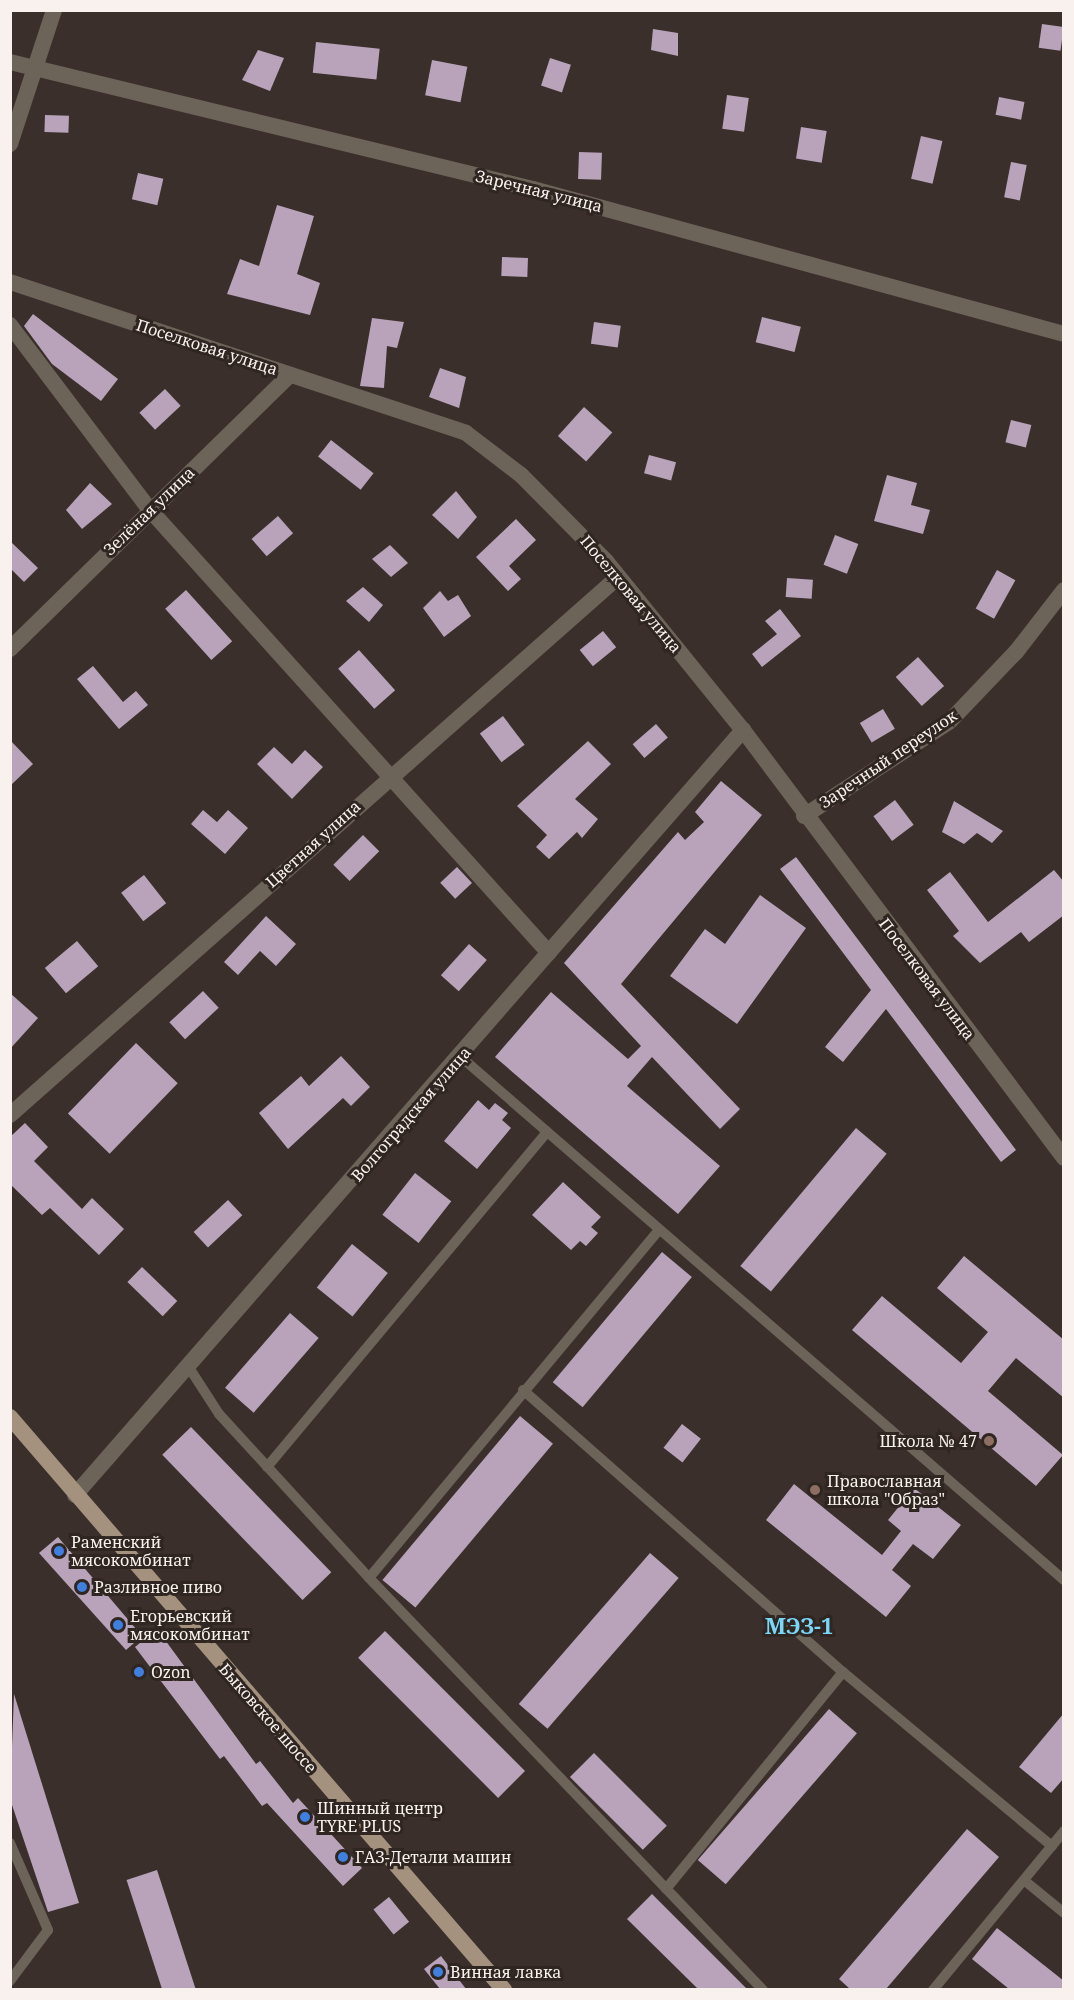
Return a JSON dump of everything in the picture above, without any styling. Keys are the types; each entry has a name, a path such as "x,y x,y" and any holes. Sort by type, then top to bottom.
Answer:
{"main road":[{"name":"Быковское шоссе","path":"10,1417 504,1989"}],"street":[{"path":"10,144 38,66 54,10"},
{"name":"Заречная улица","path":"10,62 38,66 545,192 1062,329"},
{"name":"Поселковая улица","path":"10,282 466,433 538,490 618,577 743,730 804,816 1064,1158"},
{"path":"10,325 150,510 549,953"},
{"name":"Зелёная улица","path":"10,649 290,375"},
{"name":"Цветная улица","path":"10,1115 391,775 618,577"},
{"name":"Заречный переулок","path":"804,816 948,722 1016,652 1064,591"},
{"name":"Волгоградская улица","path":"75,1495 461,1057 743,730"}],"lane":[{"path":"461,1057 658,1231 1064,1580"},
{"path":"267,1467 547,1132"},
{"path":"369,1578 658,1231"},
{"path":"188,1366 219,1414 369,1578 763,1989"},
{"path":"524,1390 843,1672 1052,1846"},
{"path":"666,1889 843,1672"},
{"path":"933,1989 1064,1832"},
{"path":"10,1844 15,1871 48,1930 10,1981"},
{"path":"1025,1881 1064,1913"}],"building":[{"path":"1042,24 1064,27 1060,51 1039,48"},
{"path":"653,29 678,33 678,56 651,50"},
{"path":"316,42 380,49 376,80 313,73"},
{"path":"258,50 284,58 270,91 242,80"},
{"path":"550,58 571,65 562,92 541,86"},
{"path":"432,60 467,67 460,102 425,95"},
{"path":"727,95 749,98 744,132 722,129"},
{"path":"999,97 1025,102 1021,120 996,115"},
{"path":"45,115 69,116 68,133 44,132"},
{"path":"801,127 827,131 822,163 796,159"},
{"path":"921,136 942,141 933,184 911,179"},
{"path":"579,152 602,153 601,180 578,179"},
{"path":"1011,162 1027,165 1020,200 1004,197"},
{"path":"138,173 163,179 157,205 132,199"},
{"path":"277,205 314,216 297,274 320,283 310,315 227,294 240,259 259,266"},
{"path":"502,257 528,258 527,277 501,276"},
{"path":"33,314 118,379 101,401 52,364 24,326"},
{"path":"762,317 801,327 795,352 756,342"},
{"path":"372,318 404,322 397,348 387,346 384,388 360,386"},
{"path":"594,322 621,326 618,348 591,344"},
{"path":"440,368 466,377 459,408 429,397"},
{"path":"165,389 181,406 155,430 139,413"},
{"path":"584,407 612,432 586,461 558,436"},
{"path":"1011,420 1031,425 1026,447 1005,442"},
{"path":"331,440 374,473 361,490 318,457"},
{"path":"649,455 676,462 671,481 644,473"},
{"path":"887,475 917,483 911,505 930,510 923,534 874,521"},
{"path":"90,483 112,504 82,529 66,510"},
{"path":"456,491 477,517 458,539 432,515"},
{"path":"278,516 293,533 267,556 252,539"},
{"path":"516,519 536,540 509,566 521,579 508,591 476,557"},
{"path":"835,535 858,544 847,574 824,565"},
{"path":"10,541 38,568 24,582 10,568"},
{"path":"390,545 408,563 391,577 372,559"},
{"path":"997,570 1015,580 994,619 976,608"},
{"path":"787,578 813,580 812,599 786,597"},
{"path":"363,587 383,605 369,622 346,601"},
{"path":"186,590 232,641 211,660 165,609"},
{"path":"440,591 448,601 458,595 471,616 444,637 423,608"},
{"path":"780,609 801,636 762,667 752,654 777,634 765,621"},
{"path":"603,631 616,647 593,666 580,650"},
{"path":"359,650 395,690 374,709 338,669"},
{"path":"918,657 944,686 922,706 896,677"},
{"path":"93,666 123,702 136,691 148,705 119,729 77,679"},
{"path":"883,709 895,729 872,743 860,723"},
{"path":"503,716 525,745 502,762 480,733"},
{"path":"656,724 668,738 644,758 633,744"},
{"path":"10,740 33,764 10,786"},
{"path":"588,741 611,764 575,799 598,819 582,838 577,832 549,859 536,847 547,835 517,806"},
{"path":"274,747 292,764 305,750 323,767 292,799 257,764"},
{"path":"721,781 762,815 621,984 740,1109 720,1129 652,1057 627,1086 720,1166 678,1214 495,1057 551,992 628,1059 641,1046 564,963 678,832 685,840 704,822 695,812"},
{"path":"895,800 914,825 892,841 873,816"},
{"path":"954,801 1003,831 992,843 977,833 964,844 942,832"},
{"path":"203,810 217,822 228,810 248,828 225,854 191,824"},
{"path":"363,835 379,851 350,881 333,865"},
{"path":"796,857 1016,1150 1001,1162 886,1009 843,1062 825,1047 871,990 780,869"},
{"path":"457,867 472,883 455,899 440,883"},
{"path":"1054,870 1064,882 1064,915 1029,942 1021,932 980,963 953,936 959,931 927,890 950,872 988,922"},
{"path":"144,875 166,903 143,921 121,893"},
{"path":"760,895 806,928 737,1024 670,976 705,929 725,944"},
{"path":"266,916 296,944 276,966 260,951 238,975 224,962"},
{"path":"77,941 98,966 66,993 45,968"},
{"path":"469,944 487,960 459,991 441,975"},
{"path":"203,991 219,1008 185,1039 169,1022"},
{"path":"10,993 38,1018 10,1049"},
{"path":"136,1043 178,1083 110,1154 68,1113"},
{"path":"341,1056 370,1087 351,1106 343,1098 288,1149 259,1113 301,1076 309,1086"},
{"path":"478,1100 489,1110 495,1103 508,1113 502,1120 511,1128 477,1169 444,1141"},
{"path":"25,1123 48,1147 34,1161 82,1209 92,1198 124,1229 99,1255 50,1208 42,1215 10,1184 10,1137"},
{"path":"856,1128 887,1154 771,1292 740,1266"},
{"path":"415,1173 451,1201 419,1243 382,1215"},
{"path":"563,1182 601,1217 591,1227 598,1233 586,1246 580,1241 571,1250 532,1215"},
{"path":"228,1200 242,1215 208,1247 194,1232"},
{"path":"352,1244 388,1273 353,1316 317,1288"},
{"path":"662,1252 692,1277 583,1407 553,1382"},
{"path":"964,1256 1064,1340 1064,1398 1016,1358 988,1391 1063,1455 1036,1486 852,1330 882,1296 961,1363 988,1332 937,1288"},
{"path":"142,1267 177,1301 163,1316 127,1282"},
{"path":"290,1313 319,1338 254,1413 225,1388"},
{"path":"520,1416 553,1444 415,1608 382,1580"},
{"path":"682,1424 701,1439 682,1462 664,1448"},
{"path":"191,1427 331,1572 303,1600 162,1455"},
{"path":"794,1484 882,1555 901,1531 888,1520 914,1488 961,1525 933,1559 913,1544 892,1570 911,1586 886,1617 766,1520"},
{"path":"58,1537 142,1636 126,1650 39,1553"},
{"path":"650,1553 679,1578 547,1729 519,1704"},
{"path":"157,1629 256,1764 260,1761 293,1803 298,1798 362,1868 343,1886 267,1803 262,1806 224,1756 220,1759 135,1647"},
{"path":"385,1631 525,1771 498,1798 358,1658"},
{"path":"14,1694 79,1903 48,1912 10,1799"},
{"path":"829,1709 857,1733 726,1884 698,1860"},
{"path":"1064,1713 1064,1778 1051,1793 1019,1767"},
{"path":"594,1753 667,1826 643,1850 570,1777"},
{"path":"967,1829 999,1857 886,1989 850,1989 839,1979"},
{"path":"157,1870 196,1989 162,1990 127,1880"},
{"path":"652,1894 747,1989 698,1989 627,1919"},
{"path":"389,1897 409,1922 394,1934 373,1910"},
{"path":"997,1928 1064,1981 1064,1989 1009,1989 972,1959"},
{"path":"441,1956 466,1989 440,1989 424,1969"}],"place":[{"name":"Школа № 47","path":"989,1441"},
{"name":"Православная школа \"Образ\"","path":"815,1490"},
{"name":"Раменский мясокомбинат","path":"59,1551"},
{"name":"Разливное пиво","path":"82,1587"},
{"name":"Егорьевский мясокомбинат","path":"118,1625"},
{"name":"Ozon","path":"139,1672"},
{"name":"Шинный центр TYRE PLUS","path":"305,1817"},
{"name":"ГАЗ-Детали машин","path":"343,1857"},
{"name":"Винная лавка","path":"438,1972"}],"district":[{"name":"МЭЗ-1","path":"799,1626"}]}
